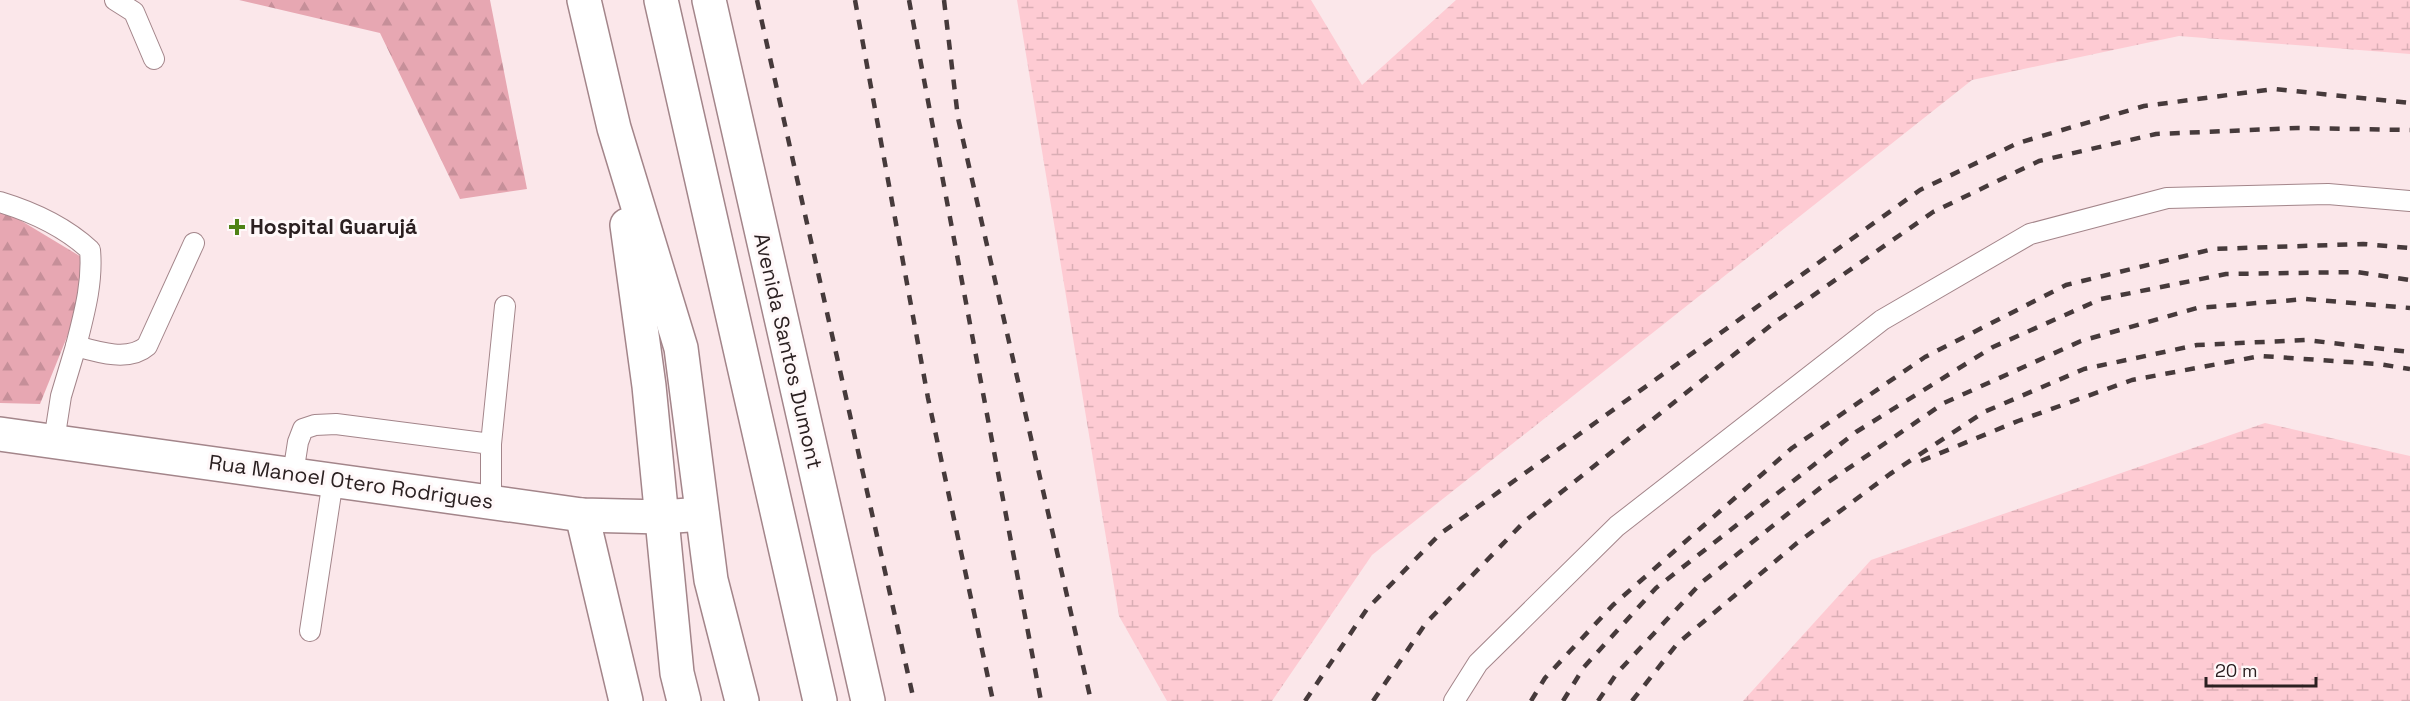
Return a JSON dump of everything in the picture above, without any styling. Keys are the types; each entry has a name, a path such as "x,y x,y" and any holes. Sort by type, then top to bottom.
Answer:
{"main road":[{"path":"584,0 614,128 681,348 711,580 742,701"},
{"path":"661,0 820,701"},
{"name":"Avenida Santos Dumont","path":"709,0 868,701"},
{"path":"614,128 649,386 677,673 684,701"},
{"name":"Rua Manoel Otero Rodrigues","path":"0,434 582,514 662,517 702,514"},
{"path":"582,514 626,701"}],"lane":[{"path":"115,0 134,12 154,59"},
{"path":"1454,701 1478,663 1617,526 1882,320 2030,234 2167,198 2328,194 2410,201"},
{"path":"0,202 39,216 73,234 90,250 92,268 89,294 61,396 54,441"},
{"path":"76,346 123,355 139,353 147,346 194,243"},
{"path":"491,502 491,444 505,306"},
{"path":"293,474 298,442 303,429 315,425 336,424 491,444"},
{"path":"310,631 333,480"}],"green space":[{"path":"239,0 490,0 527,189 460,199 380,33"},
{"path":"1017,0 1311,0 1362,85 1456,0 2410,0 2410,54 2179,36 1972,80 1372,555 1272,701 1167,701 1119,616"},
{"path":"0,208 88,261 73,322 40,404 0,403"},
{"path":"2265,423 2410,456 2410,701 1743,701 1871,560"}],"railway":[{"path":"757,0 914,701"},
{"path":"855,0 928,398 993,701"},
{"path":"909,0 1041,701"},
{"path":"944,0 958,118 1091,701"},
{"path":"1305,701 1367,609 1440,534 1920,190 2018,143 2144,106 2274,89 2410,103"},
{"path":"1373,701 1426,623 1525,521 1775,322 1933,212 2039,161 2156,134 2298,128 2410,130"},
{"path":"1531,701 1545,678 1613,605 1792,448 1925,357 2066,285 2213,249 2363,244 2410,248"},
{"path":"1563,701 1584,667 1656,588 1856,432 1993,347 2101,299 2226,274 2357,272 2410,280"},
{"path":"1598,701 1617,673 1701,583 1824,485 1944,403 2081,341 2197,308 2306,299 2410,308"},
{"path":"1632,701 1677,644 1797,543 1890,474 1984,412 2084,369 2197,345 2306,340 2410,352"},
{"path":"1921,461 2018,421 2132,380 2261,356 2378,364 2410,369"}],"place":[{"name":"Hospital Guarujá","path":"237,227"}]}
